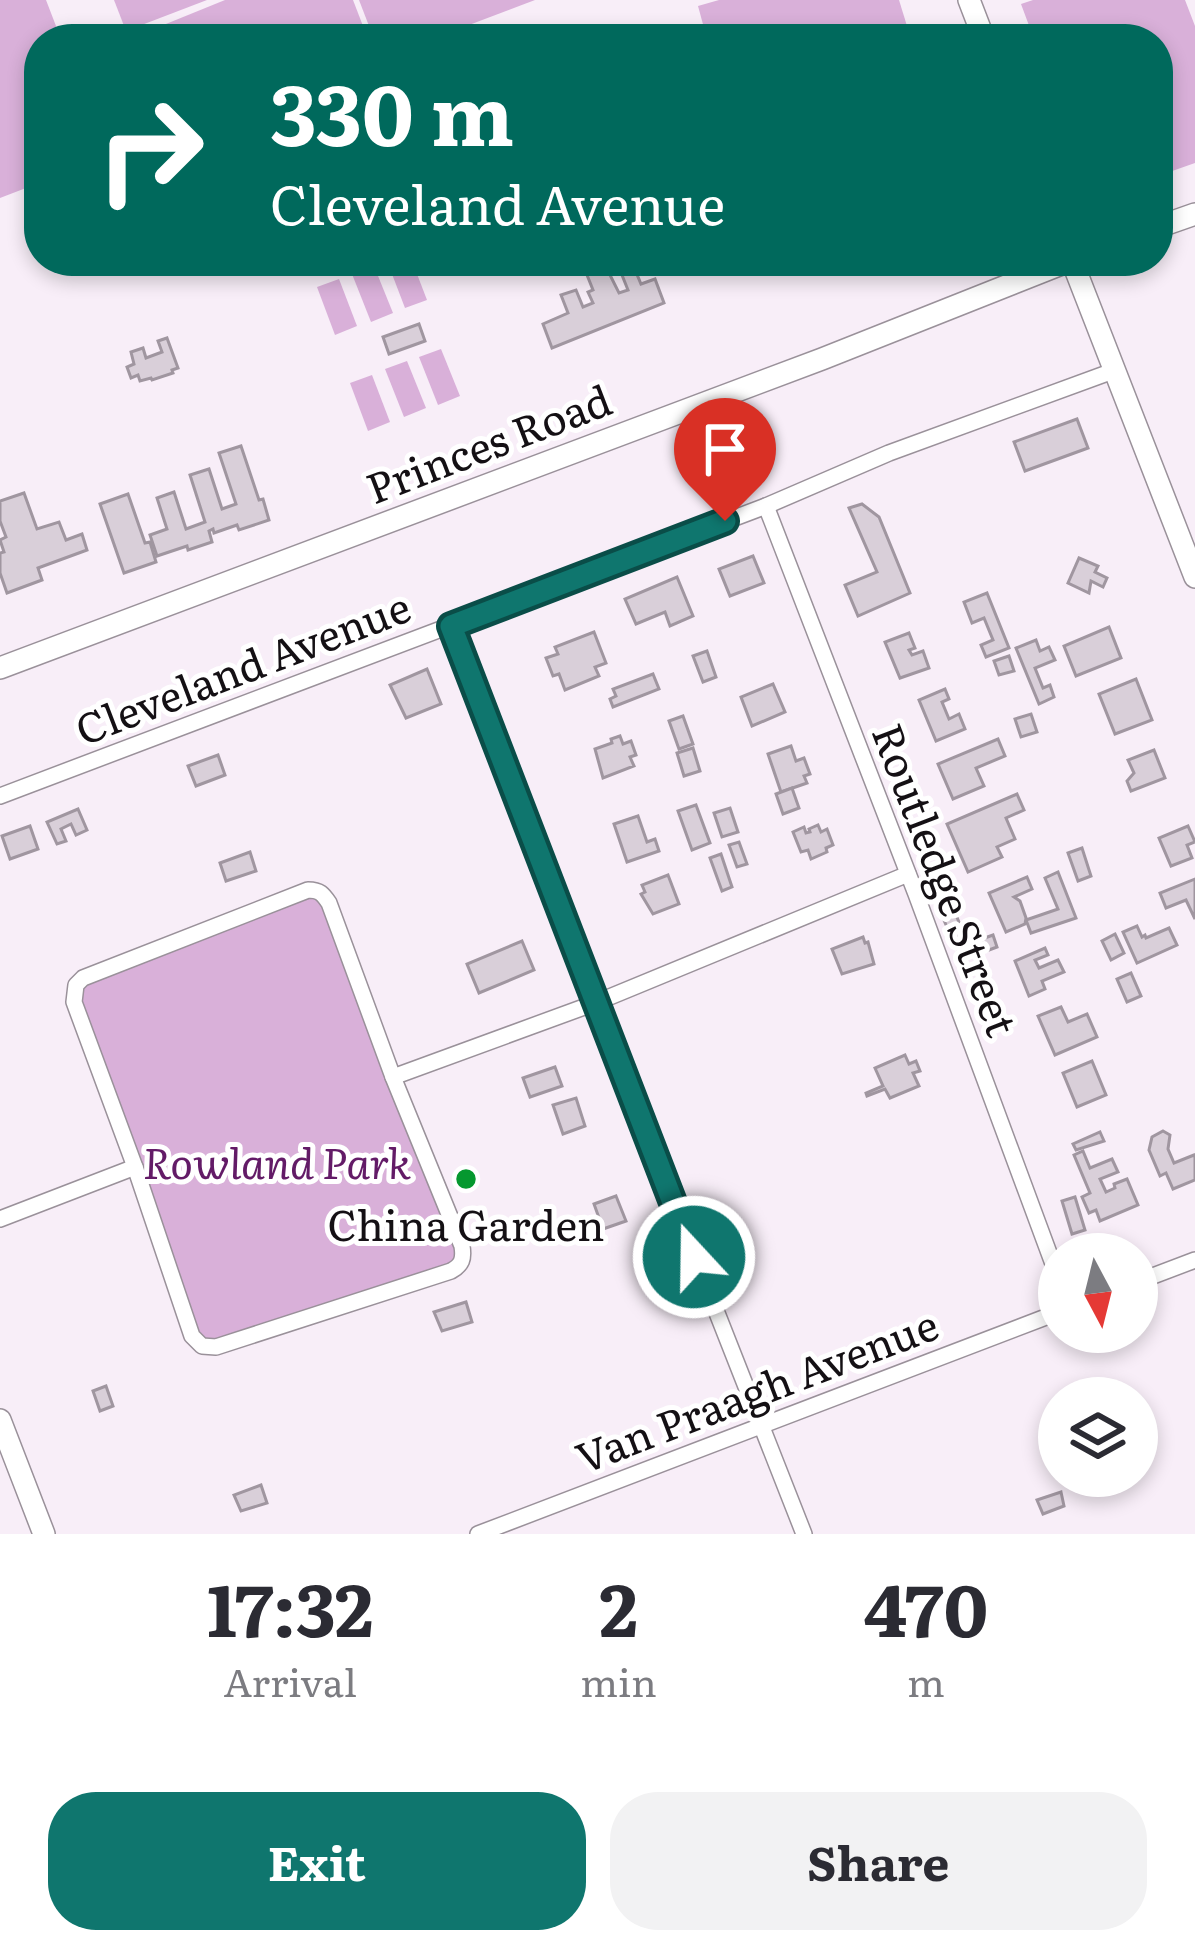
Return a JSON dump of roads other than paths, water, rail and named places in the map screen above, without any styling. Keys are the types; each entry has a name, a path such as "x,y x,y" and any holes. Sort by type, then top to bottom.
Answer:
{"main road":[{"name":"Princes Road","path":"0,668 1032,276"},
{"path":"1076,276 1195,577"},
{"path":"0,1420 44,1534"}],"street":[{"name":"Cleveland Avenue","path":"0,796 1113,370"},
{"name":"Routledge Street","path":"766,506 1042,1233"},
{"path":"451,626 804,1534"},
{"path":"393,1077 595,1003 908,874"},
{"path":"308,890 323,894 393,1077 462,1246 459,1267 216,1347 202,1346 192,1336 74,1002 76,985 83,977 308,890"},
{"path":"0,1219 135,1167"},
{"path":"1158,1274 1195,1260"},
{"name":"Van Praagh Avenue","path":"478,1534 1038,1320"}],"place":[{"name":"China Garden","path":"466,1179"}],"park label":[{"name":"Rowland Park","path":"277,1161"}]}
